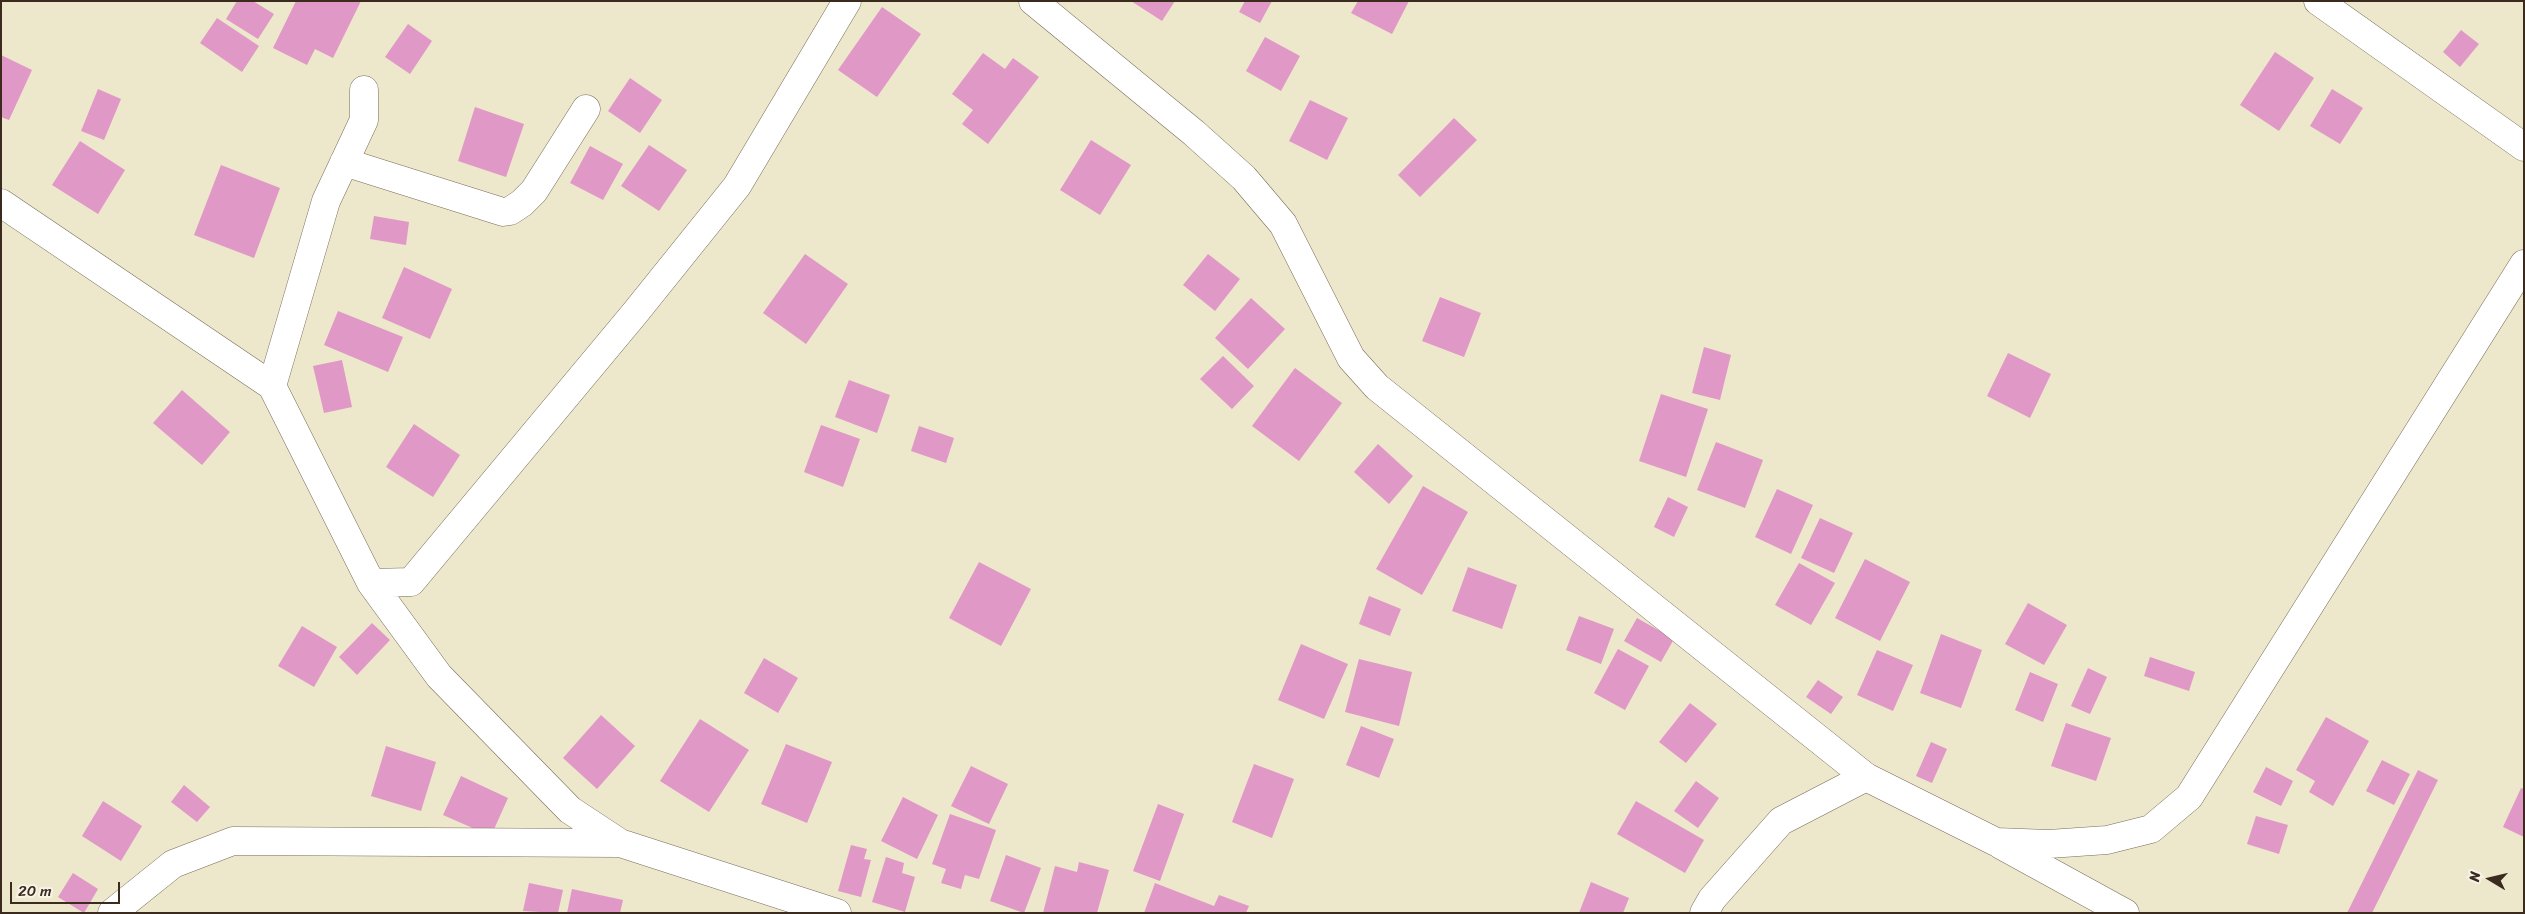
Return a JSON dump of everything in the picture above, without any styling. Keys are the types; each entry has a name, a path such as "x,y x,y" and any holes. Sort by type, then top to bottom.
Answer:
{"street":[{"path":"371,583 411,582 629,320 737,186 847,1"},
{"path":"1033,1 1194,133 1244,178 1283,224 1351,358 1377,387 1866,778 1996,842 2125,913"},
{"path":"2318,1 2524,147"},
{"path":"272,386 326,201 364,120 364,90"},
{"path":"344,162 503,212 510,211 522,203 534,191 586,109"},
{"path":"1,203 272,386 371,583 440,676 570,810 620,843 837,913"},
{"path":"1996,842 2049,844 2106,840 2151,829 2189,797 2524,264"},
{"path":"1704,913 1712,900 1781,820 1866,778"},
{"path":"112,913 173,864 233,841 620,843"}],"building":[{"path":"237,1 253,1 274,14 258,39 226,19"},
{"path":"296,1 361,1 333,58 315,49 307,65 273,48"},
{"path":"1131,1 1175,1 1162,21"},
{"path":"1245,1 1272,1 1260,23 1239,12"},
{"path":"1358,1 1409,1 1392,34 1351,13"},
{"path":"882,7 921,34 877,97 838,70"},
{"path":"217,18 259,46 242,72 200,43"},
{"path":"408,24 432,41 410,74 385,57"},
{"path":"2461,30 2479,44 2460,67 2443,52"},
{"path":"1265,37 1300,56 1281,91 1246,71"},
{"path":"2275,52 2314,78 2279,131 2240,105"},
{"path":"983,53 1005,69 1013,58 1039,77 988,144 962,124 973,110 952,94"},
{"path":"1,55 32,70 9,120 1,117"},
{"path":"630,78 662,100 640,133 608,111"},
{"path":"98,89 121,99 104,140 81,131"},
{"path":"2332,89 2363,108 2340,144 2310,126"},
{"path":"1310,100 1348,118 1327,160 1289,141"},
{"path":"475,107 524,124 506,177 458,161"},
{"path":"1454,118 1477,140 1420,197 1398,175"},
{"path":"1091,140 1131,165 1100,215 1060,190"},
{"path":"80,141 125,170 98,214 52,185"},
{"path":"649,145 687,170 659,211 621,186"},
{"path":"590,146 623,164 603,200 570,183"},
{"path":"221,165 280,188 254,258 194,235"},
{"path":"374,216 409,222 406,245 370,239"},
{"path":"805,254 848,284 806,344 763,313"},
{"path":"1208,254 1240,279 1215,311 1183,285"},
{"path":"404,267 452,289 430,339 382,318"},
{"path":"1440,297 1481,313 1464,357 1422,341"},
{"path":"1251,298 1285,329 1248,369 1215,338"},
{"path":"338,311 403,337 388,372 324,345"},
{"path":"1704,347 1731,355 1720,400 1692,393"},
{"path":"2008,353 2051,374 2030,418 1987,396"},
{"path":"1223,356 1254,386 1232,409 1200,379"},
{"path":"342,360 352,407 324,413 313,366"},
{"path":"1295,368 1342,403 1299,461 1252,426"},
{"path":"849,380 890,395 877,433 835,417"},
{"path":"182,390 230,432 202,465 153,423"},
{"path":"1661,394 1708,409 1686,477 1639,461"},
{"path":"414,424 460,455 433,497 386,467"},
{"path":"821,425 860,439 843,487 804,472"},
{"path":"919,426 954,438 946,463 911,451"},
{"path":"1716,442 1763,460 1745,508 1697,490"},
{"path":"1378,444 1413,476 1389,504 1354,472"},
{"path":"1423,486 1468,512 1422,595 1376,569"},
{"path":"1777,489 1813,505 1791,554 1755,537"},
{"path":"1668,497 1688,507 1674,537 1654,527"},
{"path":"1820,518 1853,533 1834,573 1801,558"},
{"path":"1865,559 1910,582 1880,641 1835,618"},
{"path":"979,562 1031,589 1001,646 949,618"},
{"path":"1799,563 1835,583 1811,625 1775,605"},
{"path":"1468,567 1517,585 1502,629 1452,611"},
{"path":"1369,596 1401,609 1390,636 1359,624"},
{"path":"2028,603 2067,625 2044,665 2005,644"},
{"path":"1579,616 1614,629 1601,664 1566,650"},
{"path":"1637,618 1674,639 1661,662 1624,641"},
{"path":"372,623 390,640 357,675 339,657"},
{"path":"302,626 337,647 314,687 278,666"},
{"path":"1941,634 1982,650 1961,708 1920,693"},
{"path":"1301,644 1348,664 1324,719 1278,700"},
{"path":"1618,649 1649,666 1625,710 1594,693"},
{"path":"1877,650 1913,665 1893,711 1857,695"},
{"path":"2150,657 2195,672 2189,691 2144,676"},
{"path":"764,658 798,678 778,713 744,693"},
{"path":"1359,659 1412,672 1399,726 1345,712"},
{"path":"2088,668 2107,677 2090,714 2071,706"},
{"path":"2030,672 2058,684 2043,722 2015,710"},
{"path":"1818,680 1843,697 1831,714 1806,697"},
{"path":"1690,703 1717,724 1686,763 1659,742"},
{"path":"601,715 635,746 597,789 563,758"},
{"path":"2326,717 2369,741 2333,806 2309,792 2315,781 2296,770"},
{"path":"700,719 749,750 709,812 660,781"},
{"path":"2066,723 2111,738 2096,781 2051,766"},
{"path":"1361,726 1394,739 1379,778 1346,765"},
{"path":"1931,742 1947,749 1932,783 1916,776"},
{"path":"786,744 832,762 807,823 761,804"},
{"path":"386,746 436,762 421,811 371,796"},
{"path":"2382,760 2410,774 2394,805 2366,791"},
{"path":"1254,764 1294,779 1272,838 1232,822"},
{"path":"971,766 1008,784 989,824 951,806"},
{"path":"2266,767 2293,781 2281,806 2253,792"},
{"path":"2418,770 2438,780 2372,913 2347,913"},
{"path":"461,776 508,798 491,836 443,815"},
{"path":"1696,781 1719,798 1698,828 1674,811"},
{"path":"184,785 210,807 197,822 171,802"},
{"path":"2521,788 2524,789 2524,837 2503,827"},
{"path":"903,797 938,815 917,859 881,841"},
{"path":"103,801 142,826 121,861 82,836"},
{"path":"1636,801 1704,840 1685,873 1617,834"},
{"path":"1158,804 1184,814 1160,881 1133,871"},
{"path":"950,814 996,830 979,879 965,875 961,889 941,883 946,869 932,864"},
{"path":"2256,816 2288,825 2279,854 2247,844"},
{"path":"851,845 867,849 864,859 871,860 861,897 838,891"},
{"path":"1006,855 1041,868 1024,913 990,901"},
{"path":"886,857 904,863 902,873 915,877 905,912 872,902"},
{"path":"1079,862 1109,870 1097,913 1043,913 1055,866 1077,872"},
{"path":"73,873 98,889 84,913 58,897"},
{"path":"1591,882 1629,898 1623,913 1579,913"},
{"path":"529,883 563,890 558,913 523,911"},
{"path":"1155,883 1214,906 1219,895 1249,906 1246,913 1144,913"},
{"path":"572,889 623,900 620,913 567,913"}]}
